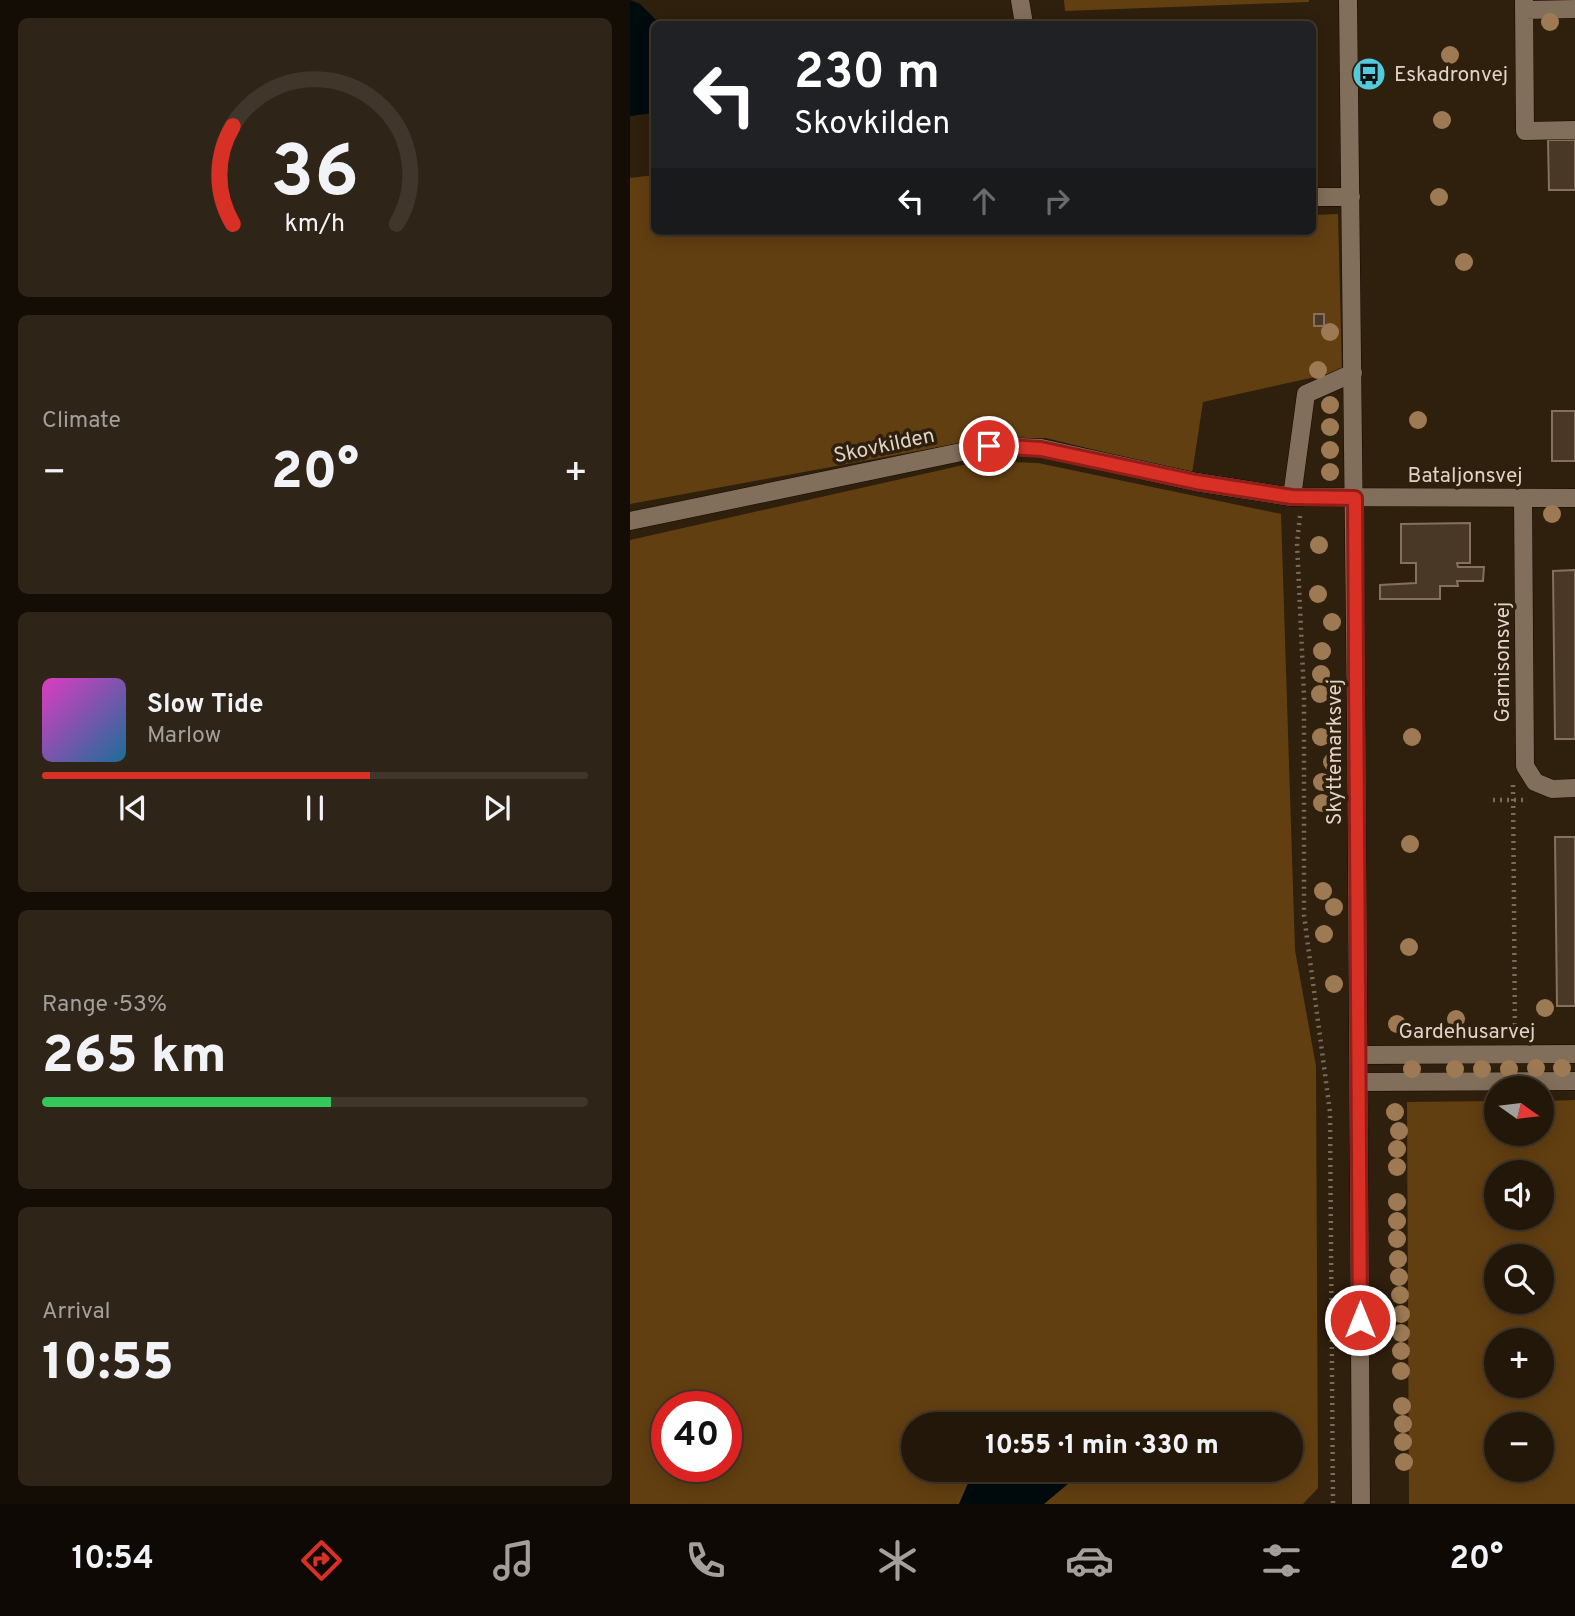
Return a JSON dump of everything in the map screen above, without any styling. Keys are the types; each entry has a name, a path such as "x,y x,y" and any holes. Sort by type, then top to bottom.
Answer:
{"street":[{"path":"1020,0 1024,21"},
{"name":"Skyttemarksvej","path":"1348,0 1355,498 1361,1504"},
{"path":"1575,9 1524,5 1525,131 1575,131"},
{"path":"1316,197 1351,197"},
{"path":"1297,497 1306,394 1353,373"},
{"name":"Skovkilden","path":"630,522 989,446 1041,449 1196,482 1297,497 1355,498"},
{"name":"Bataljonsvej","path":"1355,498 1575,498"},
{"name":"Garnisonsvej","path":"1523,498 1525,766 1535,782 1552,789 1575,788"},
{"name":"Gardehusarvej","path":"1359,1055 1575,1054"},
{"path":"1360,1082 1575,1081"}],"path":[{"path":"1297,497 1304,695 1304,915 1330,1112 1333,1504"},
{"path":"1513,775 1515,1044"}],"shaded area":[{"path":"630,0 640,4 657,21 651,21 651,113 630,116"},
{"path":"1064,0 1309,0 1309,2 1065,11"},
{"path":"651,175 651,235 1316,235 1316,215 1338,214 1342,371 1203,402 1192,474 1046,438 988,438 630,504 630,178"},
{"path":"981,461 1038,463 1281,514 1295,950 1316,1066 1318,1488 1303,1504 630,1504 630,540"},
{"path":"1575,1100 1575,1504 1409,1504 1407,1102 1484,1101 1484,1146 1554,1146 1554,1101"},
{"path":"969,1482 1070,1482 1044,1504 959,1504"}],"building":[{"path":"1548,140 1575,140 1575,190 1549,190"},
{"path":"1314,314 1324,314 1324,326 1314,326"},
{"path":"1552,411 1575,411 1575,461 1552,461"},
{"path":"1470,523 1470,563 1457,563 1458,567 1484,567 1483,581 1457,581 1458,586 1440,586 1440,599 1380,599 1380,585 1416,583 1416,563 1401,563 1401,524"},
{"path":"1575,570 1575,739 1555,739 1553,571"},
{"path":"1555,837 1575,837 1575,1006 1557,1006"}],"place":[{"name":"Eskadronvej","path":"1369,74"}],"route":[{"path":"989,446 1041,449 1196,482 1292,497 1355,498 1360,1320"}]}
